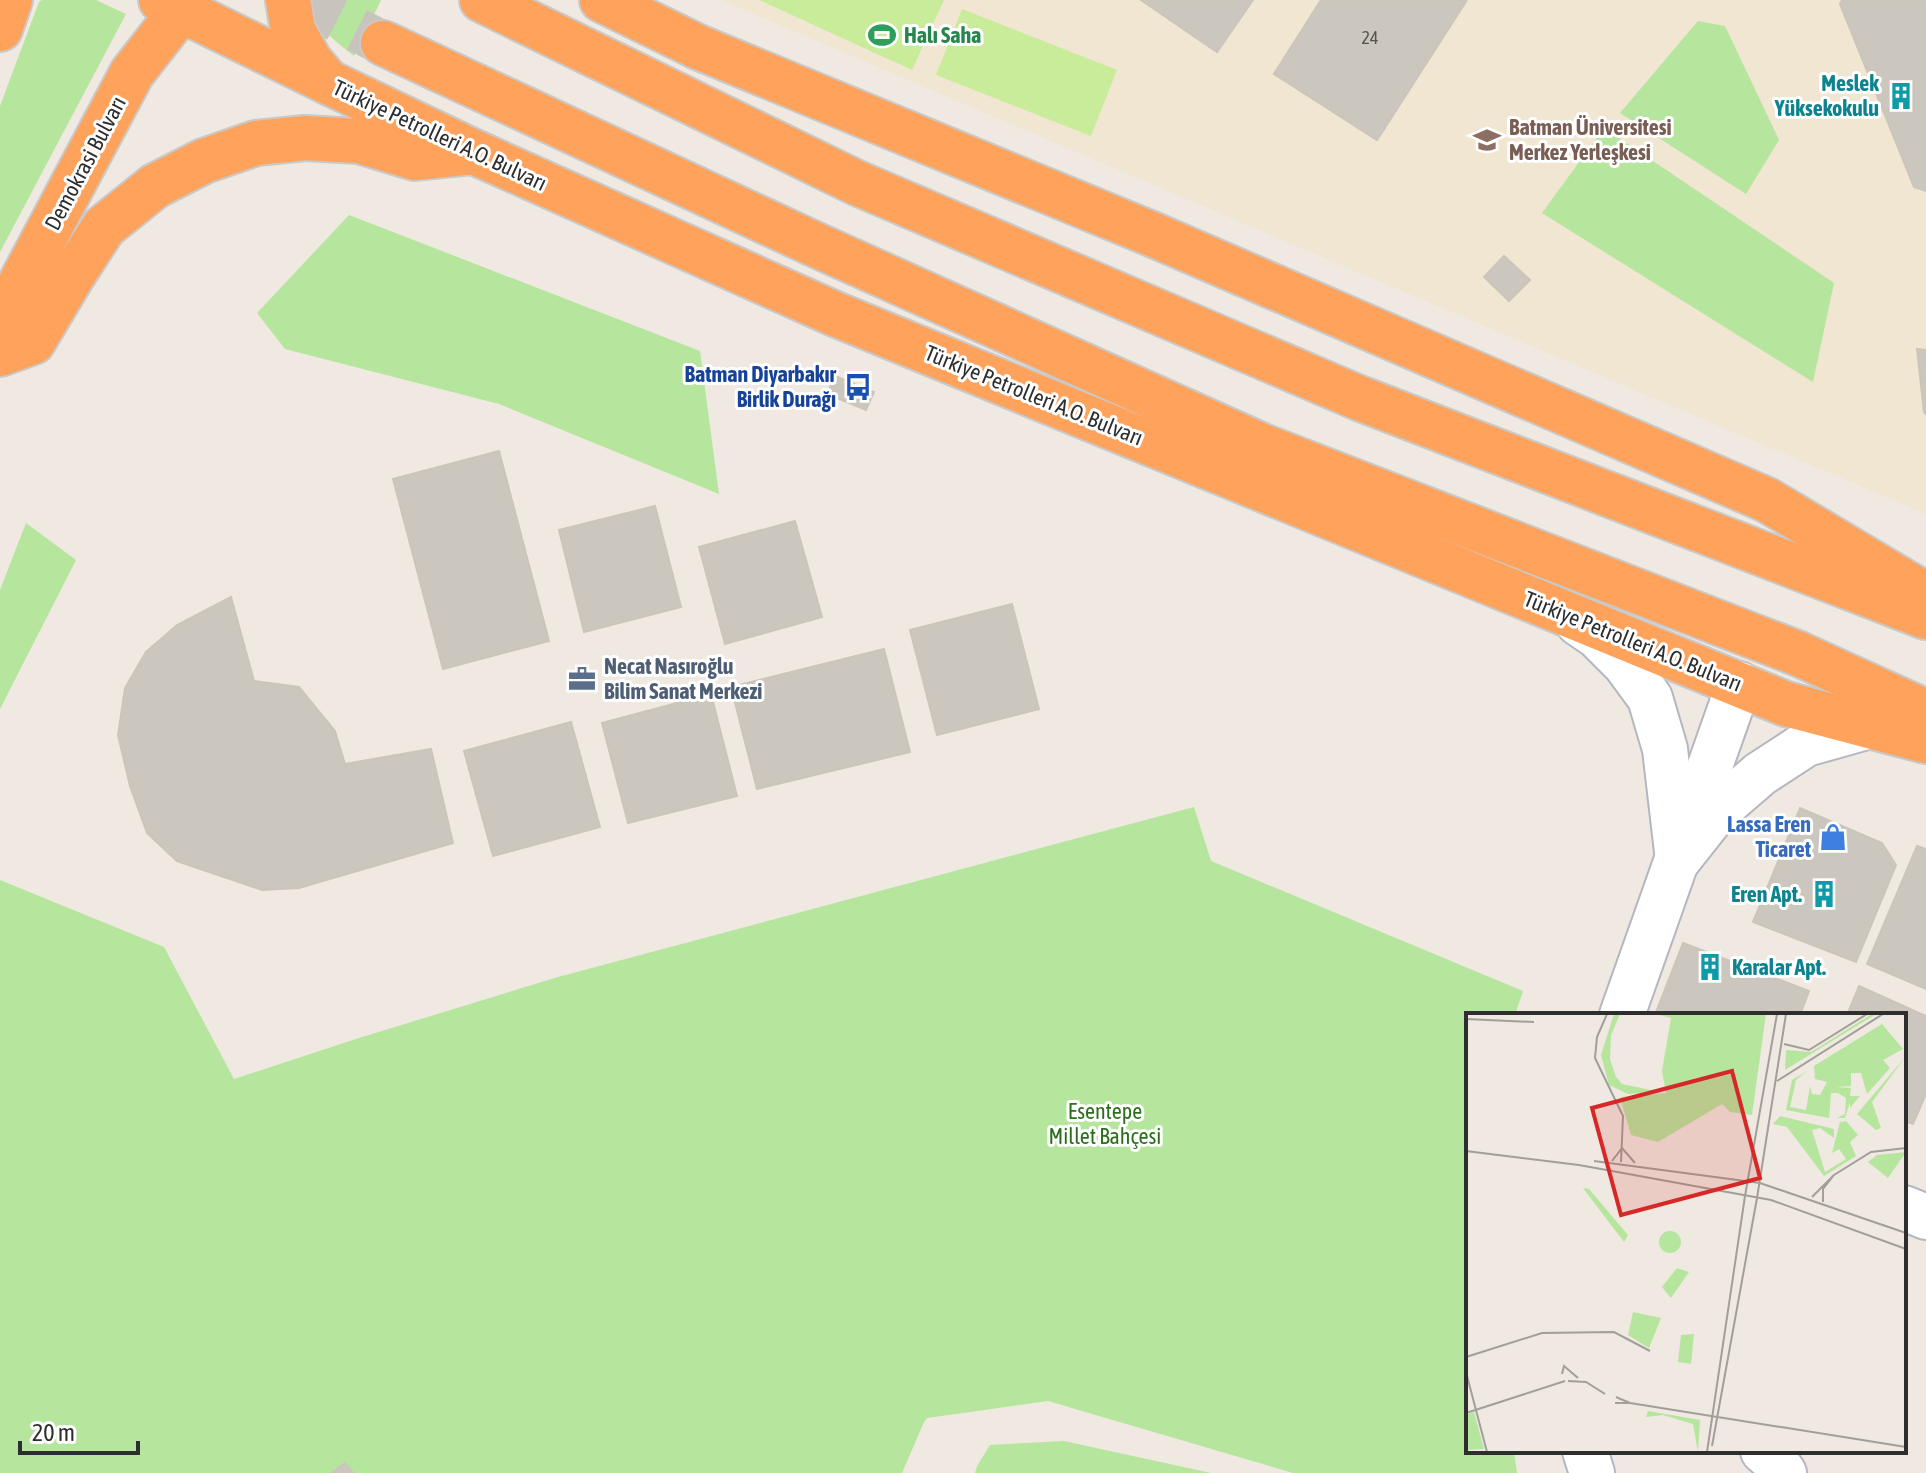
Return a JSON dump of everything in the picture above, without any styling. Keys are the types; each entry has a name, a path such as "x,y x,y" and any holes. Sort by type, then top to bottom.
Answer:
{"highway":[{"path":"0,29 10,0"},
{"path":"288,0 293,30 310,61 330,83"},
{"path":"482,0 885,196 1359,398 1926,617"},
{"path":"602,0 698,47 1154,235 1767,500 1926,595"},
{"name":"Türkiye Petrolleri A.O. Bulvarı","path":"177,3 330,83 474,152 835,314 1786,704 1926,741"},
{"name":"Demokrasi Bulvarı","path":"0,322 132,73 177,3"},
{"name":"Türkiye Petrolleri A.O. Bulvarı","path":"383,43 814,244 1260,445 1799,654 1926,712"},
{"path":"0,354 33,342 104,227 155,186 204,161 256,143 305,138 359,141 415,158 474,152"}],"street":[{"path":"1868,560 1926,578"},
{"path":"1560,611 1597,636 1625,664 1650,698 1665,749 1678,860"},
{"path":"1623,1013 1739,684"},
{"path":"1678,860 1716,812 1760,774 1806,744 1870,726"},
{"path":"1906,1209 1926,1217"},
{"path":"1586,1453 1592,1473"},
{"path":"1765,1453 1784,1473"}],"shaded area":[{"name":"Batman Üniversitesi Merkez Yerleşkesi","path":"721,0 1926,0 1926,514 1376,280"}],"green space":[{"path":"42,0 96,0 126,14 0,252 0,106"},
{"path":"317,0 381,0 354,56 323,27"},
{"name":"Halı Saha","path":"759,0 944,0 912,70"},
{"path":"962,9 1117,70 1091,136 936,75"},
{"path":"1698,21 1725,26 1779,140 1746,194 1620,113"},
{"path":"1604,128 1834,283 1813,382 1542,213"},
{"path":"349,215 700,351 719,494 499,404 285,349 257,313"},
{"path":"26,523 76,560 0,709 0,590"},
{"name":"Esentepe Millet Bahçesi","path":"1194,807 1211,861 1523,991 1516,1013 1466,1013 1466,1453 1514,1453 1517,1473 1293,1473 1048,1401 927,1418 902,1473 0,1473 0,880 164,947 234,1079 558,977"},
{"path":"1064,1441 1211,1473 975,1473 990,1445"}],"building":[{"path":"1141,0 1253,0 1217,52"},
{"path":"1321,0 1467,0 1377,140 1274,74"},
{"name":"Meslek Yüksekokulu","path":"1842,0 1926,0 1926,191 1914,187 1840,4"},
{"path":"1504,256 1530,280 1509,301 1484,277"},
{"path":"1917,349 1926,350 1926,414 1924,412"},
{"path":"835,376 874,392 866,410 827,394"},
{"path":"499,451 549,641 443,669 393,479"},
{"path":"655,506 681,607 584,632 559,530"},
{"path":"795,521 822,617 725,644 699,547"},
{"path":"231,597 254,681 299,687 335,731 345,764 431,749 453,843 299,888 262,890 177,861 147,833 130,786 118,735 125,688 146,652 177,625"},
{"path":"1012,604 1039,709 937,735 910,630"},
{"path":"884,649 910,752 757,789 731,687"},
{"path":"711,694 737,796 628,823 602,723"},
{"path":"571,722 600,827 493,856 464,751"},
{"name":"Eren Apt.","path":"1800,808 1882,843 1896,865 1856,962 1753,922"},
{"path":"1917,846 1926,849 1926,989 1867,964"},
{"name":"Karalar Apt.","path":"1683,943 1809,991 1801,1013 1656,1013"},
{"path":"1859,986 1926,1016 1926,1094 1913,1124 1906,1122 1906,1013 1848,1013"},
{"path":"345,1463 353,1473 331,1473"}],"tunnel":[{"path":"298,0 383,43"}],"place":[{"name":"Halı Saha","path":"882,35"},
{"name":"Meslek Yüksekokulu","path":"1901,96"},
{"name":"Batman Üniversitesi Merkez Yerleşkesi","path":"1487,140"},
{"name":"Batman Diyarbakır Birlik Durağı","path":"858,387"},
{"name":"Necat Nasıroğlu Bilim Sanat Merkezi","path":"582,679"},
{"name":"Lassa Eren Ticaret","path":"1833,837"},
{"name":"Eren Apt.","path":"1824,894"},
{"name":"Karalar Apt.","path":"1710,967"}]}
